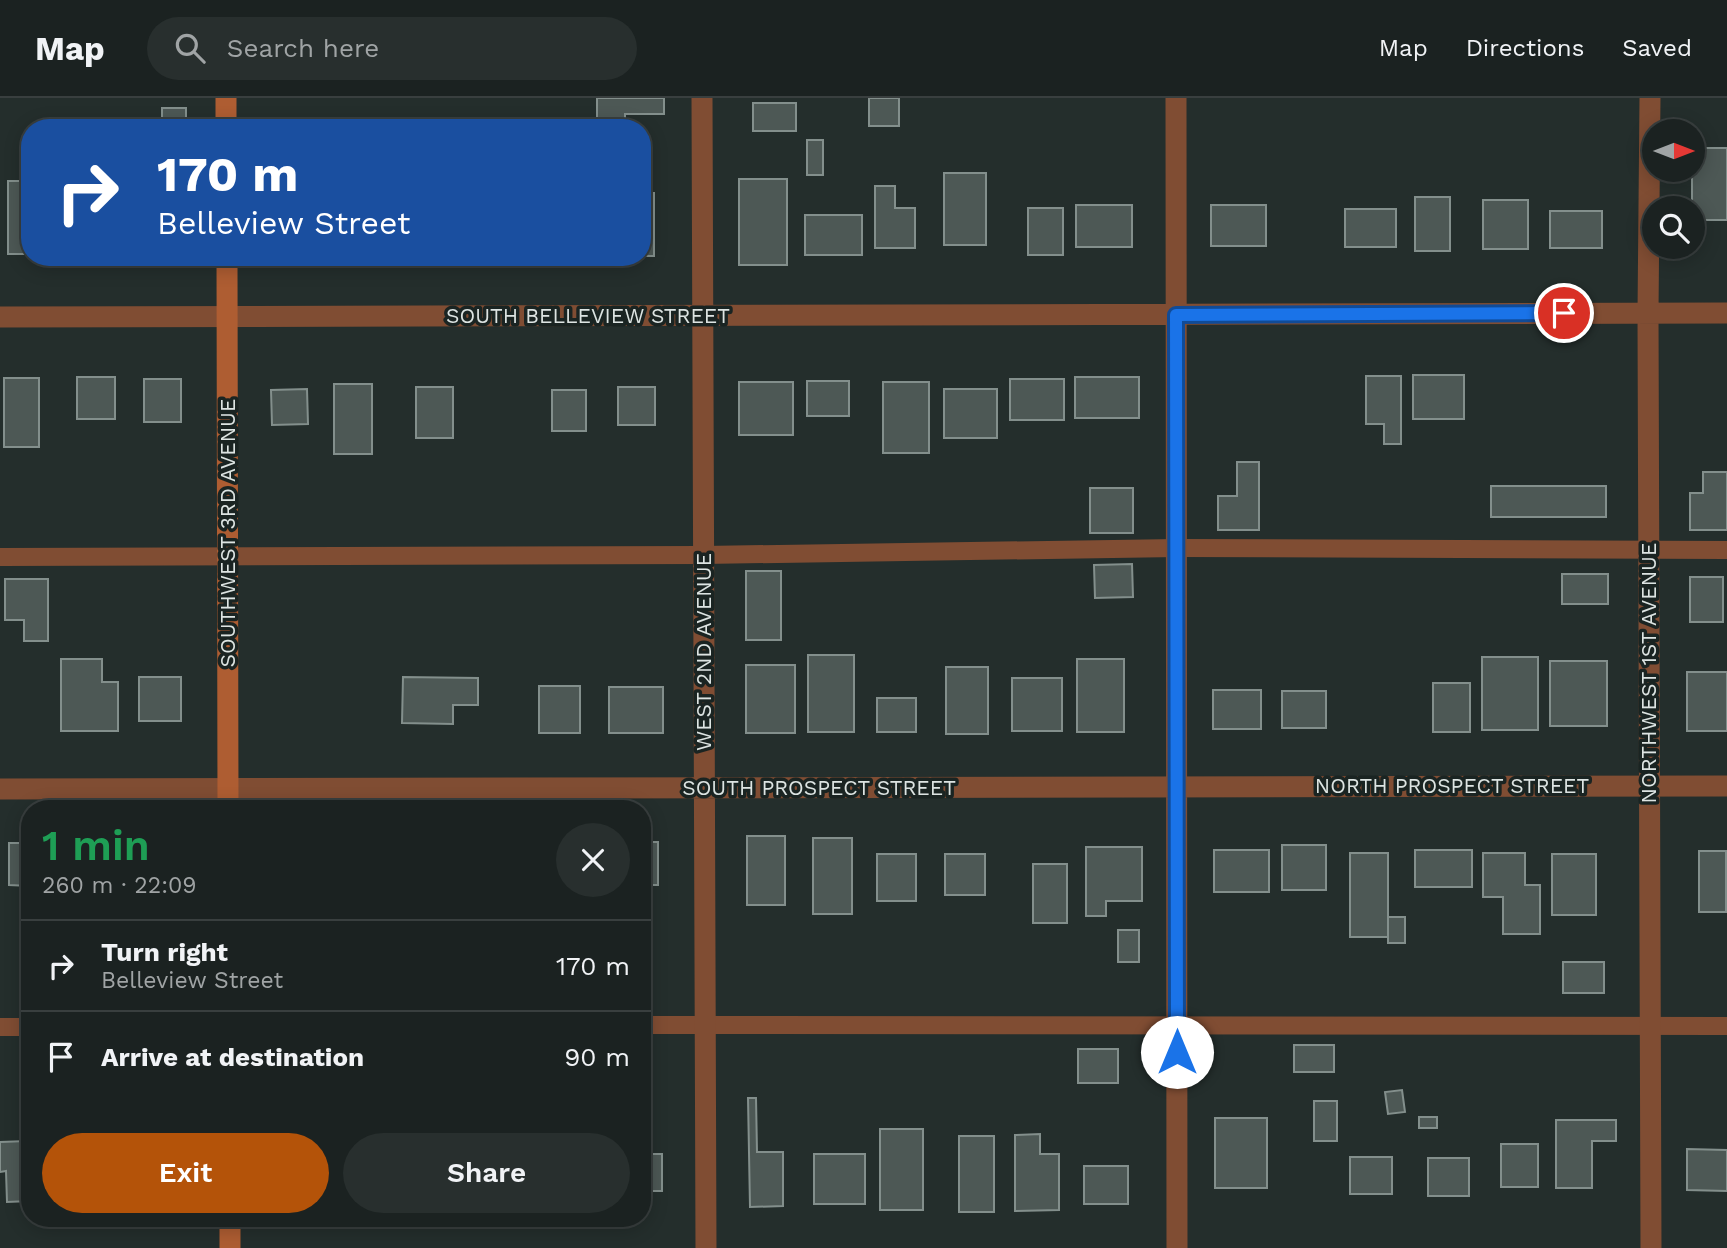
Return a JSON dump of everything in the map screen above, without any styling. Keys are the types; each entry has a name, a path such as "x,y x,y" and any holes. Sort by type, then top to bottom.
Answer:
{"main road":[{"path":"226,98 226,119"},
{"name":"SOUTHWEST 3RD AVENUE","path":"227,266 228,799"},
{"path":"230,1227 230,1248"}],"street":[{"name":"WEST 2ND AVENUE","path":"702,98 706,1248"},
{"path":"1176,98 1177,1248"},
{"name":"NORTHWEST 1ST AVENUE","path":"1650,98 1648,550 1651,1248"},
{"name":"SOUTH BELLEVIEW STREET","path":"0,317 1727,313"},
{"name":"NORTH PROSPECT STREET","path":"1177,787 1727,786"},
{"name":"SOUTH PROSPECT STREET","path":"0,789 228,799 704,788 1177,787"}],"lane":[{"path":"0,556 703,555 1177,548 1727,550"},
{"path":"651,1025 1727,1026"},
{"path":"0,1027 21,1027"}],"building":[{"path":"597,98 664,98 664,114 625,114 625,119 597,119"},
{"path":"869,98 899,98 899,126 869,126"},
{"path":"753,103 796,103 796,131 753,131"},
{"path":"162,108 186,108 186,119 162,119"},
{"path":"807,140 823,140 823,175 807,175"},
{"path":"1705,148 1727,148 1727,220 1705,220 1705,196 1692,196 1692,182 1705,182"},
{"path":"944,173 986,173 986,245 944,245"},
{"path":"739,179 787,179 787,265 739,265"},
{"path":"8,181 21,181 21,254 8,254"},
{"path":"875,186 895,186 895,208 915,208 915,248 875,248"},
{"path":"651,193 654,193 654,256 651,256"},
{"path":"1415,197 1450,197 1450,251 1415,251"},
{"path":"1483,200 1528,200 1528,249 1483,249"},
{"path":"1076,205 1132,205 1132,247 1076,247"},
{"path":"1211,205 1266,205 1266,246 1211,246"},
{"path":"1028,208 1063,208 1063,255 1028,255"},
{"path":"1345,209 1396,209 1396,247 1345,247"},
{"path":"1550,211 1602,211 1602,248 1550,248"},
{"path":"805,215 862,215 862,255 805,255"},
{"path":"1413,375 1464,375 1464,419 1413,419"},
{"path":"1366,376 1401,376 1401,444 1384,444 1384,424 1366,424"},
{"path":"77,377 115,377 115,419 77,419"},
{"path":"1075,377 1139,377 1139,418 1075,418"},
{"path":"4,378 39,378 39,447 4,447"},
{"path":"144,379 181,379 181,422 144,422"},
{"path":"1010,379 1064,379 1064,420 1010,420"},
{"path":"807,381 849,381 849,416 807,416"},
{"path":"739,382 793,382 793,435 739,435"},
{"path":"883,382 929,382 929,453 883,453"},
{"path":"334,384 372,384 372,454 334,454"},
{"path":"416,387 453,387 453,438 416,438"},
{"path":"618,387 655,387 655,425 618,425"},
{"path":"307,389 308,424 272,425 271,390"},
{"path":"944,389 997,389 997,438 944,438"},
{"path":"552,390 586,390 586,431 552,431"},
{"path":"1237,462 1259,462 1259,530 1218,530 1218,496 1237,496"},
{"path":"1703,472 1727,472 1727,530 1690,530 1690,493 1703,493"},
{"path":"1491,486 1606,486 1606,517 1491,517"},
{"path":"1090,488 1133,488 1133,533 1090,533"},
{"path":"1132,564 1133,597 1095,598 1094,565"},
{"path":"746,571 781,571 781,640 746,640"},
{"path":"1562,574 1608,574 1608,604 1562,604"},
{"path":"1690,577 1723,577 1723,622 1690,622"},
{"path":"5,579 48,579 48,641 24,641 24,620 5,620"},
{"path":"808,655 854,655 854,732 808,732"},
{"path":"1482,657 1538,657 1538,730 1482,730"},
{"path":"61,659 102,659 102,682 118,682 118,731 61,731"},
{"path":"1077,659 1124,659 1124,732 1077,732"},
{"path":"1550,661 1607,661 1607,726 1550,726"},
{"path":"746,665 795,665 795,733 746,733"},
{"path":"946,667 988,667 988,734 946,734"},
{"path":"1687,672 1727,672 1727,731 1687,731"},
{"path":"139,677 181,677 181,721 139,721"},
{"path":"403,677 478,678 478,705 453,705 453,724 402,723"},
{"path":"1012,678 1062,678 1062,731 1012,731"},
{"path":"1433,683 1470,683 1470,732 1433,732"},
{"path":"539,686 580,686 580,733 539,733"},
{"path":"609,687 663,687 663,733 609,733"},
{"path":"1213,690 1261,690 1261,729 1213,729"},
{"path":"1282,691 1326,691 1326,728 1282,728"},
{"path":"877,698 916,698 916,732 877,732"},
{"path":"747,836 785,836 785,905 747,905"},
{"path":"813,838 852,838 852,914 813,914"},
{"path":"651,842 658,842 658,885 651,885"},
{"path":"9,843 21,843 21,886 9,885"},
{"path":"1282,845 1326,845 1326,890 1282,890"},
{"path":"1086,847 1142,847 1142,901 1106,901 1106,916 1086,916"},
{"path":"1214,850 1269,850 1269,892 1214,892"},
{"path":"1415,850 1472,850 1472,887 1415,887"},
{"path":"1699,851 1726,851 1726,912 1699,912"},
{"path":"1350,853 1388,853 1388,937 1350,937"},
{"path":"1483,853 1525,853 1525,885 1540,885 1540,934 1503,934 1503,897 1483,897"},
{"path":"877,854 916,854 916,901 877,901"},
{"path":"945,854 985,854 985,895 945,895"},
{"path":"1552,854 1596,854 1596,915 1552,915"},
{"path":"1033,864 1067,864 1067,923 1033,923"},
{"path":"1388,917 1405,917 1405,943 1388,943"},
{"path":"1118,930 1139,930 1139,962 1118,962"},
{"path":"1563,962 1604,962 1604,993 1563,993"},
{"path":"1294,1045 1334,1045 1334,1072 1294,1072"},
{"path":"1078,1049 1118,1049 1118,1083 1078,1083"},
{"path":"1402,1090 1405,1112 1388,1114 1385,1092"},
{"path":"748,1098 756,1098 757,1152 783,1152 783,1206 750,1207"},
{"path":"1314,1101 1337,1101 1337,1141 1314,1141"},
{"path":"1419,1117 1437,1117 1437,1128 1419,1128"},
{"path":"1215,1118 1267,1118 1267,1188 1215,1188"},
{"path":"1556,1120 1616,1120 1616,1141 1592,1141 1592,1188 1556,1188"},
{"path":"880,1129 923,1129 923,1210 880,1210"},
{"path":"1040,1134 1040,1154 1059,1154 1059,1210 1015,1211 1015,1135"},
{"path":"959,1136 994,1136 994,1212 959,1212"},
{"path":"21,1141 21,1201 7,1202 6,1171 0,1172 0,1142"},
{"path":"1501,1144 1538,1144 1538,1187 1501,1187"},
{"path":"1687,1149 1727,1150 1727,1191 1687,1190"},
{"path":"651,1154 662,1154 662,1191 651,1191"},
{"path":"814,1154 865,1154 865,1204 814,1204"},
{"path":"1350,1157 1392,1157 1392,1194 1350,1194"},
{"path":"1428,1158 1469,1158 1469,1196 1428,1196"},
{"path":"1084,1166 1128,1166 1128,1204 1084,1204"}],"route":[{"path":"1177,1052 1176,315 1564,313"}]}
